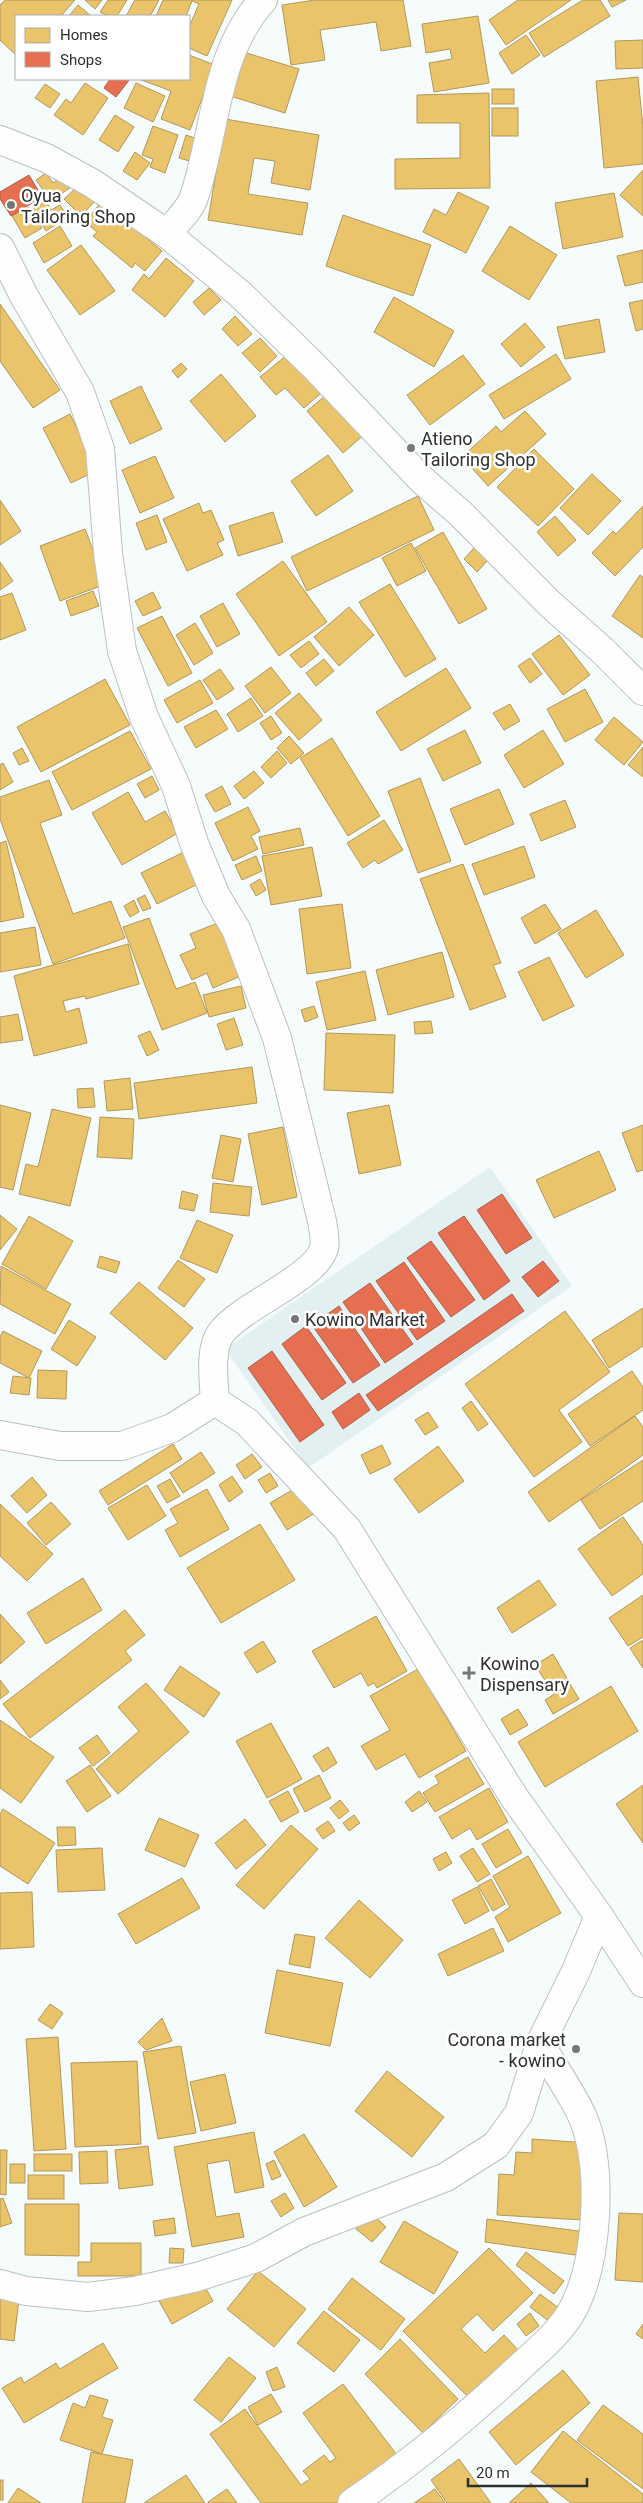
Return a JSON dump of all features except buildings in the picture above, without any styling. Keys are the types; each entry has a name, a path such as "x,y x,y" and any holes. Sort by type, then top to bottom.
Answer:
{"street":[{"path":"167,234 194,199 211,121 232,49 263,0"},
{"path":"0,140 46,158 92,183 167,234 240,294 277,329 421,479 462,516 549,603 603,650 643,692"},
{"path":"0,248 24,296 80,392 100,449 108,554 122,651 144,717 176,786 194,843 216,896 236,929 277,1038 322,1221 324,1248 308,1270 242,1315 221,1334 212,1365 215,1401"},
{"path":"0,1435 60,1446 122,1446 172,1428 215,1401"},
{"path":"215,1401 247,1422 347,1529 514,1797 599,1916 643,1983"},
{"path":"0,2284 26,2291 88,2297 135,2291 197,2276 256,2258 304,2232 446,2177 496,2145 519,2113 540,2044 576,1971 599,1916"},
{"path":"352,2503 461,2421 549,2340 572,2309 591,2250 594,2209 594,2161 584,2120 540,2044"}],"shaded area":[{"name":"Kowino Market","path":"490,1167 572,1286 308,1468 225,1349","holes":["502,1194 531,1238 507,1254 477,1211","464,1216 510,1281 484,1299 438,1233","431,1241 475,1299 451,1317 407,1258","543,1261 559,1281 538,1297 522,1277","404,1262 445,1321 417,1340 377,1281","370,1283 413,1343 385,1362 343,1302","512,1294 523,1310 378,1411 366,1394","340,1306 380,1364 353,1383 313,1324","306,1327 346,1383 322,1400 282,1344","272,1352 323,1425 300,1442 248,1368","359,1394 370,1410 343,1429 332,1413"]}],"place":[{"name":"Oyua Tailoring Shop","path":"11,205"},
{"name":"Atieno Tailoring Shop","path":"411,448"},
{"name":"Kowino Market","path":"295,1319"},
{"name":"Kowino Dispensary","path":"469,1673"},
{"name":"Corona market - kowino","path":"576,2049"}]}
